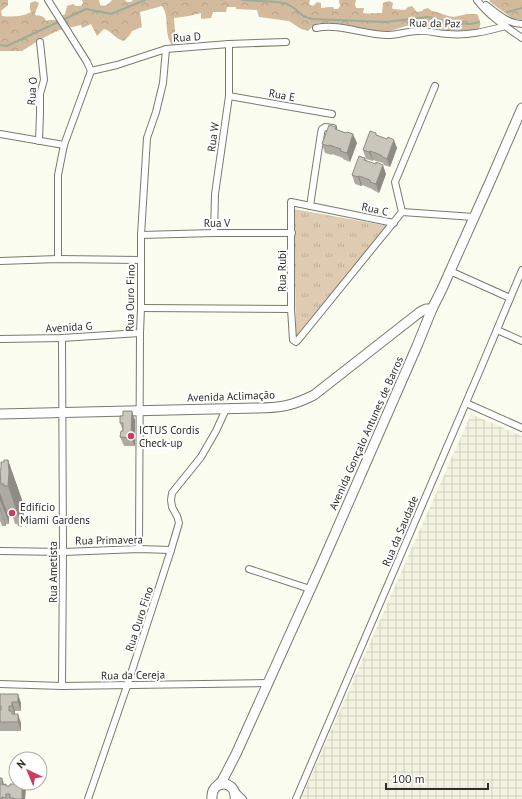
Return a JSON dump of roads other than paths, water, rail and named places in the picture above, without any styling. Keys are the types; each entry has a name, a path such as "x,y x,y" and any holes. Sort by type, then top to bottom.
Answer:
{"main road":[{"name":"Avenida Gonçalo Antunes de Barros","path":"211,797 213,791 222,781 229,767 310,589 432,309 522,108"},
{"name":"Avenida Aclimação","path":"0,414 273,408 287,406 300,402 314,394 420,312 426,309 432,309"},
{"path":"229,767 234,792"},
{"path":"218,785 225,784 234,792"}],"street":[{"path":"48,0 87,62 91,71 64,145 58,175 58,259"},
{"path":"478,0 508,21 522,24"},
{"path":"478,0 482,7 522,38"},
{"name":"Rua da Paz","path":"316,28 323,26 334,26 389,35 418,31 449,34 478,33 506,26"},
{"name":"Rua O","path":"39,141 40,94 44,80 40,42"},
{"name":"Rua D","path":"91,71 166,49 229,44 286,42"},
{"name":"Rua W","path":"214,233 215,194 229,96 229,44"},
{"name":"Rua Ouro Fino","path":"139,549 141,234 148,138 156,112 162,83 166,49"},
{"path":"402,212 395,182 435,86"},
{"name":"Rua E","path":"229,96 332,114"},
{"path":"310,206 321,132 325,127 333,128"},
{"path":"0,134 64,145"},
{"name":"Rua C","path":"291,202 394,223 402,212 474,217"},
{"name":"Rua Rubi","path":"291,202 291,309 294,340 296,342 394,223"},
{"name":"Rua V","path":"141,234 292,233"},
{"path":"0,261 58,259 141,260"},
{"name":"Rua da Saudade","path":"296,799 522,270"},
{"path":"450,271 510,298"},
{"path":"141,308 291,309"},
{"path":"497,330 522,341"},
{"name":"Avenida G","path":"0,339 62,338 140,333"},
{"name":"Rua Ametista","path":"62,338 62,686"},
{"path":"466,403 522,428"},
{"name":"Rua Ouro Fino","path":"88,799 128,686 179,523 172,507 172,493 201,457 216,431 226,409"},
{"name":"Rua Primavera","path":"0,551 63,552 139,549 171,550"},
{"path":"249,569 310,589"},
{"name":"Rua da Cereja","path":"0,684 128,686 267,684"},
{"path":"234,792 243,799"}],"waterway":[{"path":"0,45 7,46 86,9 111,14 145,0"},
{"path":"242,0 287,4 303,16 312,19 385,22 428,17 454,23 470,24 479,22"},
{"path":"507,12 522,8"}],"place":[{"name":"ICTUS Cordis Check-up","path":"131,436"},
{"name":"Edifício Miami Gardens","path":"12,513"}]}
